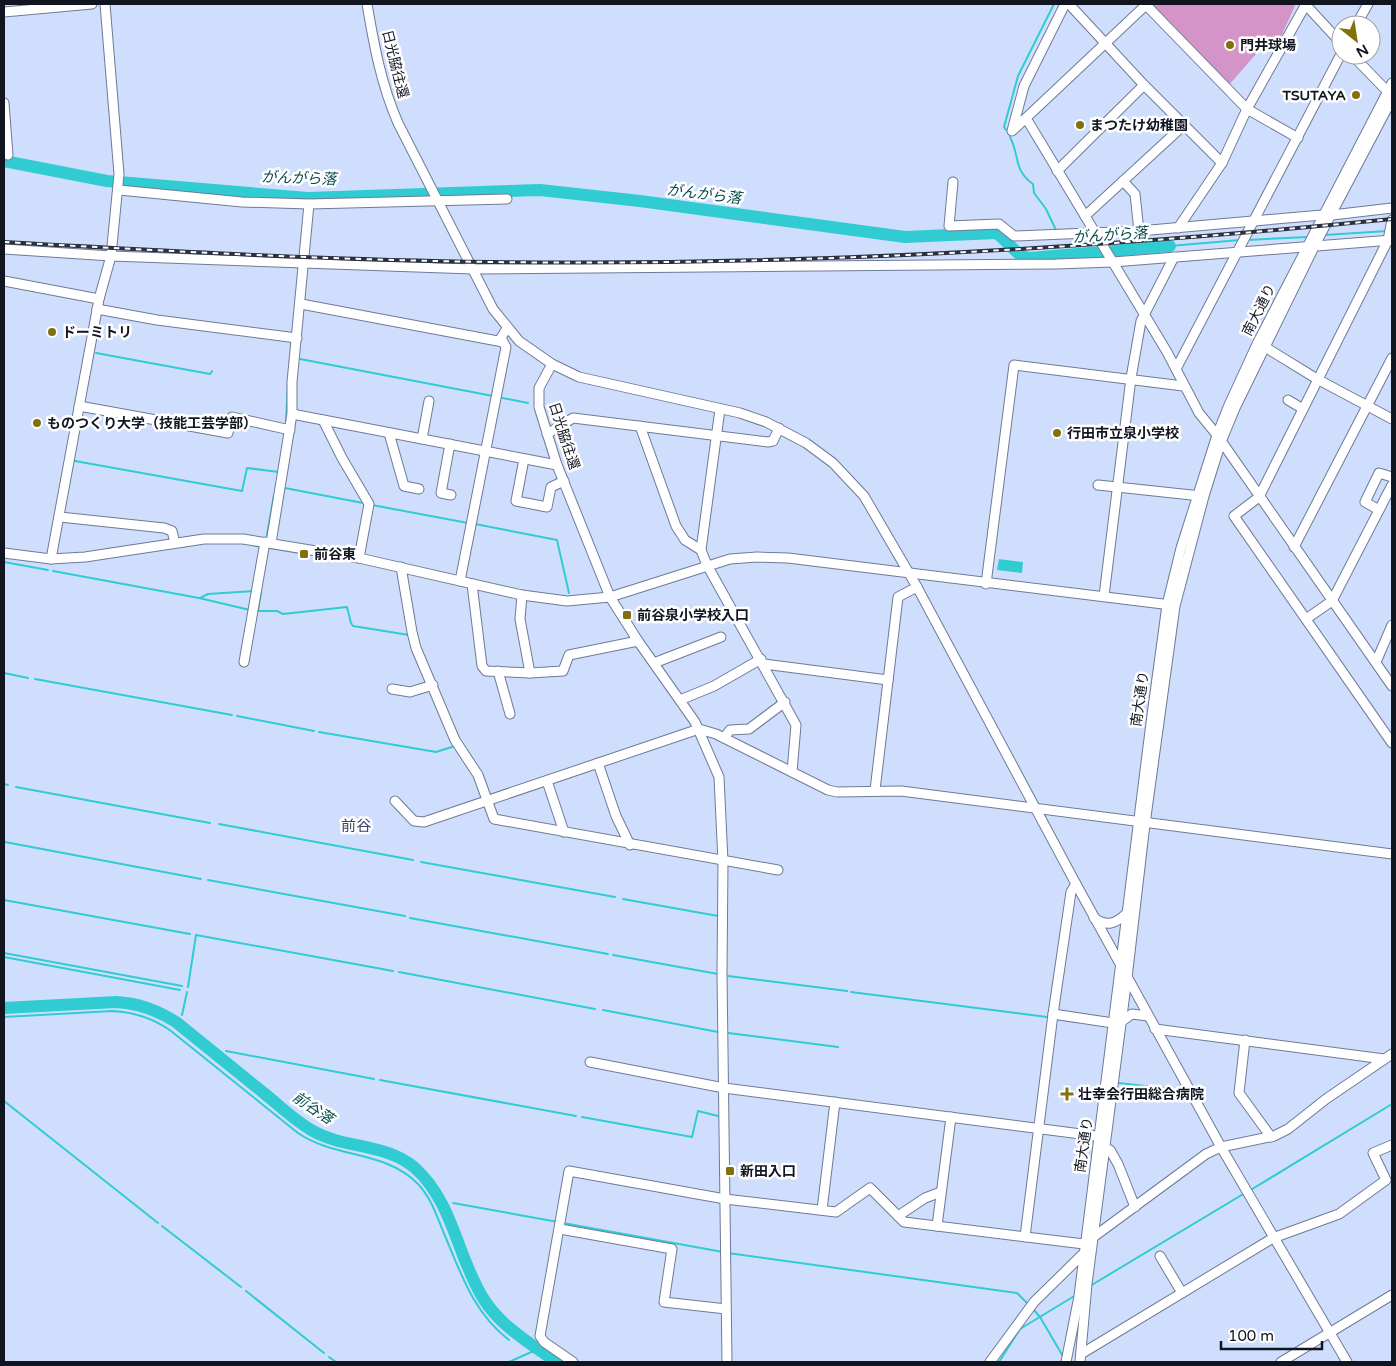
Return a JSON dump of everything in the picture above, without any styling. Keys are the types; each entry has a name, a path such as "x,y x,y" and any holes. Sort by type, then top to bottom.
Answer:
{"street":[{"path":"4,12 92,4"},
{"path":"51,559 97,309 111,256 119,188 120,174 105,4"},
{"name":"日光脇往還","path":"367,4 387,98 436,201"},
{"path":"1065,4 1024,86 1012,130 1146,4 1247,109 1298,138"},
{"path":"1069,4 1144,85 1222,163"},
{"path":"1178,228 1222,163 1247,109 1305,4 1331,32"},
{"path":"1362,15 1368,4"},
{"path":"1176,369 1255,222 1335,65"},
{"path":"1363,65 1391,92"},
{"path":"1057,171 1144,85"},
{"name":"南大通り","path":"1081,1358 1084,1248 1103,1137 1117,1022 1120,965 1126,914 1141,823 1171,605 1200,496 1219,438 1261,344 1315,239 1332,215 1391,92"},
{"name":"南大通り","path":"1315,239 1322,215 1391,92"},
{"path":"4,103 8,155"},
{"path":"1026,118 1176,369 1183,386 1199,413 1219,438 1392,686"},
{"path":"1085,216 1184,125"},
{"path":"1123,181 1135,194 1139,231"},
{"path":"953,182 949,226 999,224 1014,236 1139,231 1322,215"},
{"path":"119,188 242,202 309,204 507,199"},
{"path":"436,201 493,309 507,328 531,351 552,364 580,377 602,384 720,409 755,418 779,428 820,453 851,481 864,496 917,588 1094,918 1220,1147 1347,1362"},
{"path":"244,662 290,430 309,204"},
{"path":"1332,215 1392,208"},
{"path":"1391,739 1234,516 1259,497 1317,379 1390,240 1392,220"},
{"path":"4,248 111,256 472,269 941,266 1113,262 1238,252 1315,239 1390,240"},
{"path":"1104,596 1131,378 1144,315 1174,257"},
{"path":"4,281 99,299"},
{"path":"301,304 503,342"},
{"path":"97,309 157,320 297,338"},
{"path":"460,581 506,347 501,338 507,328"},
{"path":"1261,344 1317,379 1392,419"},
{"path":"1294,547 1392,358"},
{"name":"日光脇往還","path":"552,364 539,388 538,398 557,465 610,597 699,729 719,777 723,862 722,973 727,1362"},
{"path":"986,584 1014,365 1131,378 1183,386"},
{"path":"1288,400 1303,409"},
{"path":"422,439 429,401"},
{"path":"80,406 228,433 232,418 290,430"},
{"path":"720,409 701,550 707,565 796,724 792,772"},
{"path":"292,414 557,465"},
{"path":"547,434 573,418 768,442 773,441 779,428"},
{"path":"323,420 342,458 369,504 359,558"},
{"path":"640,426 676,526 685,540 701,550"},
{"path":"389,432 404,486 419,489"},
{"path":"450,444 440,493 451,495"},
{"path":"524,458 516,501 547,507 551,487 564,482"},
{"path":"1379,510 1365,502 1378,473 1392,477"},
{"path":"1098,485 1200,496"},
{"path":"1306,619 1332,601 1379,510 1389,498 1392,485"},
{"path":"60,517 164,528 172,532 174,543"},
{"path":"4,553 51,559 86,557 174,543 225,538 268,542 359,558 522,596 567,600 610,597 730,559 780,557 986,584 1171,605"},
{"path":"401,567 412,632 455,740 478,775 494,820 723,862 778,870"},
{"path":"472,584 482,666 486,671 530,673 563,671 569,656 638,641"},
{"path":"875,790 898,597 917,588"},
{"path":"522,596 520,619 530,673"},
{"path":"1376,662 1392,625"},
{"path":"654,664 721,637"},
{"path":"680,700 714,686 762,661 888,680"},
{"path":"498,672 510,714"},
{"path":"392,689 410,692 433,685"},
{"path":"724,738 730,730 749,729 785,702"},
{"path":"395,801 414,821 424,822 699,729 724,738 828,790 837,792 901,791 1392,854"},
{"path":"598,763 616,816 630,845"},
{"path":"547,780 564,832"},
{"name":"南大通り","path":"1117,1022 1127,978 1141,823"},
{"path":"1025,1237 1053,1014 1071,892 1076,884"},
{"path":"1094,918 1107,924 1114,923 1126,914"},
{"path":"1053,1014 1117,1022 1132,1014 1148,1016"},
{"path":"1155,1028 1384,1059"},
{"path":"1245,1040 1239,1093 1271,1137"},
{"path":"990,1362 1031,1307 1092,1239 1206,1154 1220,1147 1271,1137 1288,1129 1392,1054"},
{"path":"590,1062 724,1088 1103,1137"},
{"path":"822,1210 835,1102"},
{"path":"937,1226 951,1117"},
{"name":"南大通り","path":"1066,1362 1092,1239 1104,1148 1103,1137"},
{"path":"1081,1358 1182,1292 1274,1238 1339,1214 1389,1183 1373,1153 1392,1145"},
{"path":"1104,1148 1110,1150 1118,1164 1135,1207"},
{"path":"573,1362 544,1342 540,1336 569,1171 725,1199 836,1212 870,1188 904,1222 1025,1237 1084,1248"},
{"path":"898,1216 925,1198 941,1192"},
{"path":"560,1224 672,1249 664,1302 726,1309"},
{"path":"1160,1256 1182,1292"},
{"path":"1281,1362 1392,1295"}],"shaded area":[{"name":"門井球場","path":"1154,4 1293,4 1295,6 1278,43 1263,46 1229,85 1152,6"},
{"path":"999,559 1023,562 1022,573 997,570"}],"waterway":[{"path":"1006,130 1004,127 1018,76 1054,4"},
{"path":"1010,137 1022,173 1033,184 1034,193 1046,209 1056,230"},
{"name":"がんがら落","path":"4,161 107,181 308,198 540,190 640,201 905,237 997,233 1021,256 1030,258 1170,246"},
{"name":"がんがら落","path":"1325,235 1387,231"},
{"name":"がんがら落","path":"1247,240 1308,237"},
{"name":"がんがら落","path":"1170,246 1240,240"},
{"path":"96,353 210,374 212,371"},
{"path":"300,359 493,396"},
{"path":"286,422 288,382"},
{"path":"498,397 528,403"},
{"path":"75,461 242,491 247,468 279,472"},
{"path":"285,488 363,503"},
{"path":"267,535 274,495"},
{"path":"372,505 468,523"},
{"path":"475,524 557,540 569,593"},
{"path":"4,562 48,570"},
{"path":"53,571 199,598 250,610"},
{"path":"200,598 208,594 254,591"},
{"path":"261,592 258,611 277,611 283,614 347,607 353,626 409,635"},
{"path":"4,673 28,678"},
{"path":"35,679 232,715"},
{"path":"237,716 314,731"},
{"path":"319,732 436,752 455,746"},
{"path":"4,784 8,785"},
{"path":"16,787 210,823"},
{"path":"219,824 413,860"},
{"path":"5,842 201,879"},
{"path":"421,862 615,897"},
{"path":"208,880 405,916"},
{"path":"623,899 718,916"},
{"path":"4,900 190,934"},
{"path":"410,918 608,954"},
{"path":"188,987 196,935 393,971"},
{"path":"4,953 182,986"},
{"path":"613,955 718,974"},
{"path":"4,957 180,990"},
{"path":"399,972 595,1009"},
{"path":"728,976 847,991"},
{"path":"182,1015 187,992"},
{"path":"851,992 1047,1017"},
{"name":"前谷落","path":"4,1008 116,1002 148,1008 176,1022 306,1127 325,1137 378,1150 404,1160 415,1168 428,1182 438,1197 454,1230 474,1282 490,1308 507,1326 556,1362"},
{"path":"603,1010 718,1032"},
{"path":"4,1017 112,1011 136,1014 150,1019 171,1031 298,1133 328,1147 391,1165 405,1173 423,1189 430,1201 462,1276 477,1304 486,1317 509,1340"},
{"path":"1056,1019 1077,1022"},
{"path":"728,1033 838,1047"},
{"path":"226,1051 374,1079"},
{"path":"380,1080 576,1116"},
{"path":"1119,1083 1179,1090"},
{"path":"4,1101 158,1223"},
{"path":"1249,1191 1392,1104"},
{"path":"582,1117 692,1137 698,1111 718,1116"},
{"path":"1090,1286 1245,1193"},
{"path":"453,1203 558,1222"},
{"path":"563,1223 723,1252"},
{"path":"162,1226 241,1287"},
{"path":"728,1253 1017,1293 1028,1304"},
{"path":"246,1291 324,1353"},
{"path":"999,1362 1020,1329 1076,1295"},
{"path":"1033,1309 1040,1317 1064,1358"},
{"path":"509,1362 538,1349"},
{"path":"329,1357 336,1362"},
{"path":"464,1362 476,1362"}],"railway":[{"path":"4,242 309,257 605,263 830,258 1056,247 1280,230 1392,219"}],"place":[{"name":"門井球場","path":"1230,45"},
{"name":"TSUTAYA","path":"1356,95"},
{"name":"まつたけ幼稚園","path":"1080,125"},
{"name":"ドーミトリ","path":"52,332"},
{"name":"ものつくり大学（技能工芸学部）","path":"37,423"},
{"name":"行田市立泉小学校","path":"1057,433"},
{"name":"前谷東","path":"304,554"},
{"name":"前谷泉小学校入口","path":"627,615"},
{"name":"壮幸会行田総合病院","path":"1067,1094"},
{"name":"新田入口","path":"730,1171"}],"district":[{"name":"前谷","path":"356,826"}]}
